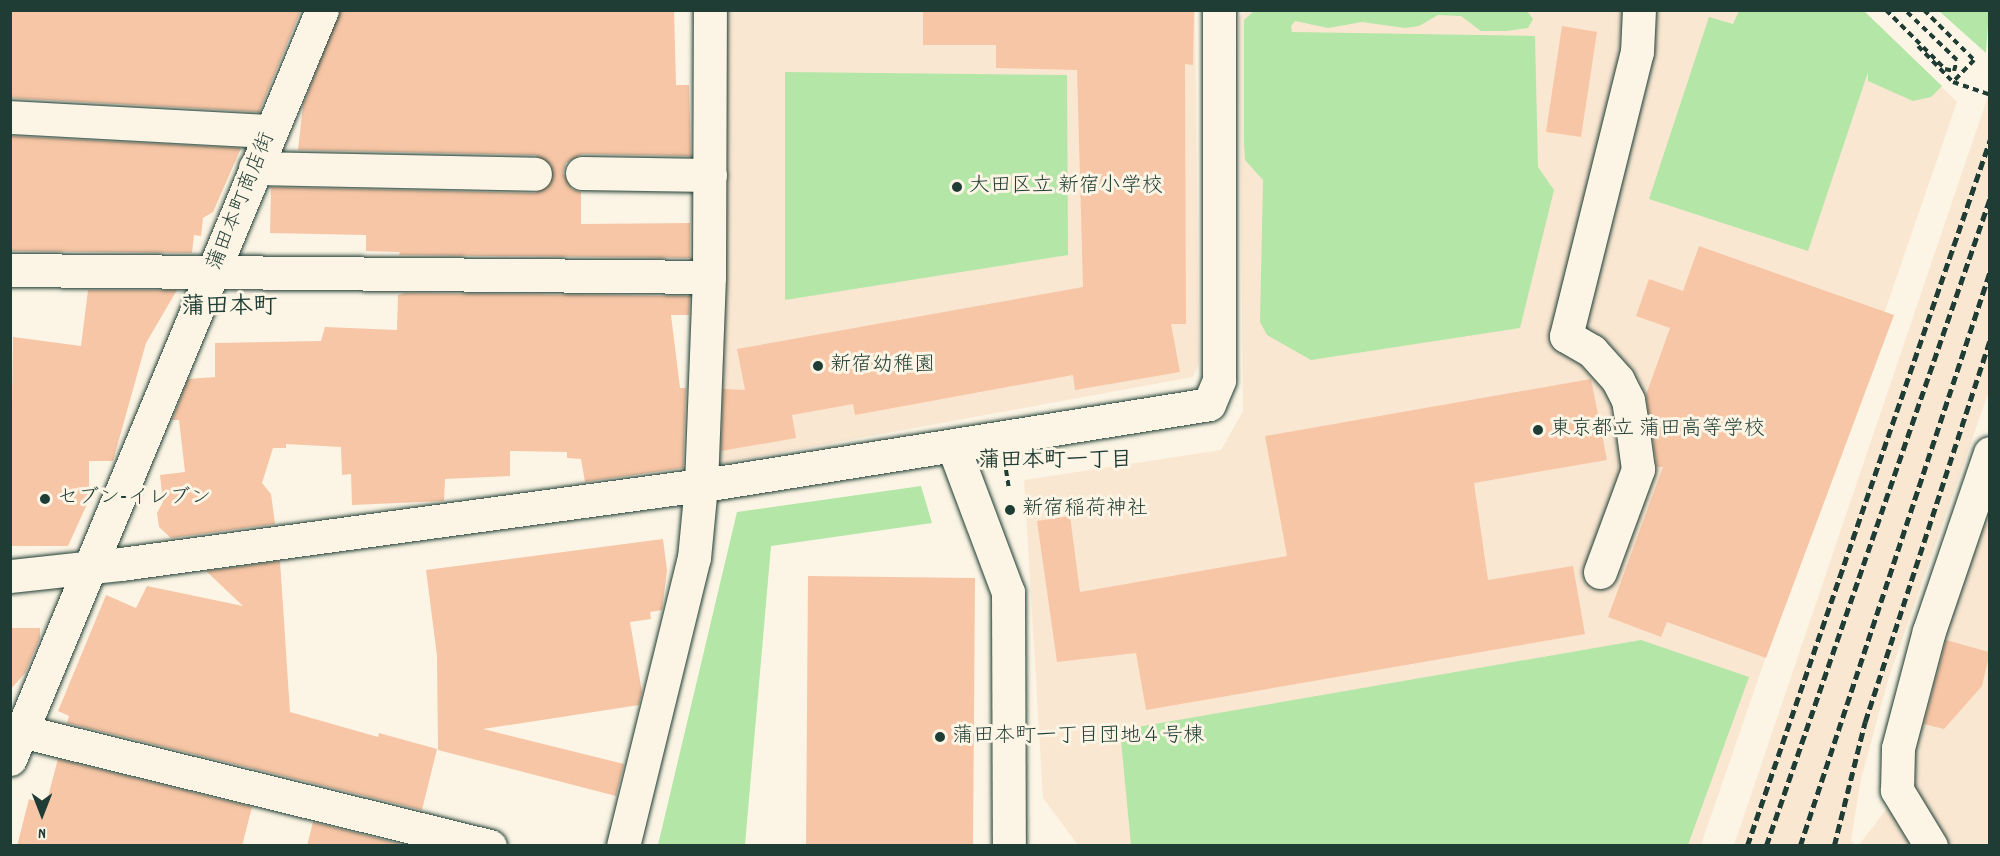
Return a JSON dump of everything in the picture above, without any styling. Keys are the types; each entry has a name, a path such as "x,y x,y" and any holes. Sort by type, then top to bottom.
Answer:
{"street":[{"name":"蒲田本町商店街","path":"16,745 322,10"},
{"path":"623,846 694,558 701,485 709,277 710,10"},
{"path":"10,576 88,569 701,485 1209,404 1219,380 1219,10"},
{"path":"1600,572 1638,469 1632,425 1628,400 1618,380 1592,351 1566,336 1637,52 1639,10"},
{"path":"10,117 270,131"},
{"path":"255,168 535,174"},
{"path":"582,172 710,175"},
{"path":"10,270 604,278 709,277"},
{"path":"953,446 1008,592 1009,846"},
{"path":"1931,846 1897,790 1898,748 1929,631 1989,453"},
{"path":"16,745 490,846"},
{"path":"1009,808 1035,846"}],"path":[{"path":"1885,10 1946,69 1954,71 1957,60 1905,10"},
{"path":"1885,10 1953,82 1989,95"},
{"path":"1924,10 1974,60 1953,82"}],"shaded area":[{"name":"大田区立 新宿小学校","path":"718,11 1195,11 1199,363 1193,377 718,464"},
{"name":"東京都立 蒲田高等学校","path":"1246,11 1864,11 1957,102 1701,845 1078,845 1043,798 1024,480 1221,450 1243,411 1239,16"},
{"path":"1989,93 1989,391 1889,677 1861,779 1851,840 1855,845 1734,845"},
{"path":"1989,476 1989,845 1858,846 1913,775 1907,762"}],"green space":[{"path":"1255,10 1527,11 1533,19 1528,28 1506,31 1481,31 1461,16 1438,15 1419,26 1405,28 1362,22 1328,28 1295,21 1291,26 1292,32 1535,36 1538,167 1554,190 1520,328 1311,360 1267,335 1260,322 1263,180 1245,160 1244,144 1244,20"},
{"path":"1739,11 1864,11 1942,86 1931,97 1913,101 1868,81 1868,72 1808,251 1649,199 1709,17 1733,24"},
{"path":"1939,11 1989,11 1986,53"},
{"path":"785,72 1067,75 1068,255 785,300"},
{"path":"921,486 932,523 771,546 745,845 658,845 737,512"},
{"path":"1641,640 1749,677 1688,845 1131,845 1120,730"}],"building":[{"path":"10,10 301,10 259,112 10,98"},
{"path":"340,10 674,10 676,85 689,85 691,156 582,154 566,163 563,173 572,189 581,192 581,224 690,223 690,258 399,255 400,252 366,251 366,235 270,233 271,187 535,193 551,183 551,165 535,155 298,150 303,105"},
{"path":"923,10 1194,10 1193,65 1185,64 1186,324 1171,324 1180,372 1075,390 1073,375 855,415 853,404 792,415 796,438 721,451 723,389 745,390 737,349 1083,287 1077,70 996,68 996,45 923,45"},
{"path":"1562,26 1597,32 1581,137 1546,132"},
{"path":"10,136 241,148 213,212 203,218 201,236 194,235 192,253 11,251"},
{"path":"1699,246 1894,315 1766,658 1667,622 1661,637 1608,617 1663,467 1657,467 1646,395 1670,328 1636,316 1649,279 1683,291"},
{"path":"88,290 177,290 146,343 113,461 89,461 89,500 68,546 10,546 13,337 81,346"},
{"path":"405,293 690,296 689,315 671,315 680,388 686,388 683,468 585,482 581,459 567,458 567,452 510,451 510,476 445,479 444,501 352,505 351,474 342,475 341,447 286,444 286,448 273,448 262,483 271,494 275,524 171,538 159,527 157,513 163,502 160,475 185,472 179,420 172,420 188,379 215,377 215,343 321,341 325,327 397,330 398,295"},
{"path":"1591,379 1607,460 1474,483 1488,580 1573,566 1585,634 1146,710 1136,653 1057,662 1037,521 1070,516 1080,592 1287,556 1265,436"},
{"path":"663,539 667,570 662,610 650,612 651,619 630,622 642,692 639,705 483,729 624,764 616,796 438,750 437,656 426,570"},
{"path":"280,561 290,712 378,737 379,733 437,749 422,810 67,723 69,716 58,711 106,595 136,608 147,586 243,606 206,571"},
{"name":"蒲田本町一丁目団地４号棟","path":"808,576 975,578 973,846 806,846"},
{"path":"10,628 40,628 40,638 25,673 10,690"},
{"path":"1946,640 1989,652 1989,656 1982,686 1944,729 1924,724"},
{"path":"58,759 252,807 242,846 17,846 29,799 46,804"},
{"path":"313,822 409,846 307,846"}],"railway":[{"path":"1747,846 1990,140"},
{"path":"1766,846 1990,198"},
{"path":"1800,846 1990,271"},
{"path":"1834,846 1865,722 1990,340"}],"place":[{"name":"大田区立 新宿小学校","path":"957,187"},
{"name":"新宿幼稚園","path":"818,366"},
{"name":"東京都立 蒲田高等学校","path":"1538,430"},
{"name":"セブン-イレブン","path":"45,499"},
{"name":"新宿稲荷神社","path":"1010,510"},
{"name":"蒲田本町一丁目団地４号棟","path":"940,737"}],"district":[{"name":"蒲田本町","path":"229,309"},
{"name":"蒲田本町一丁目","path":"1055,462"}]}
